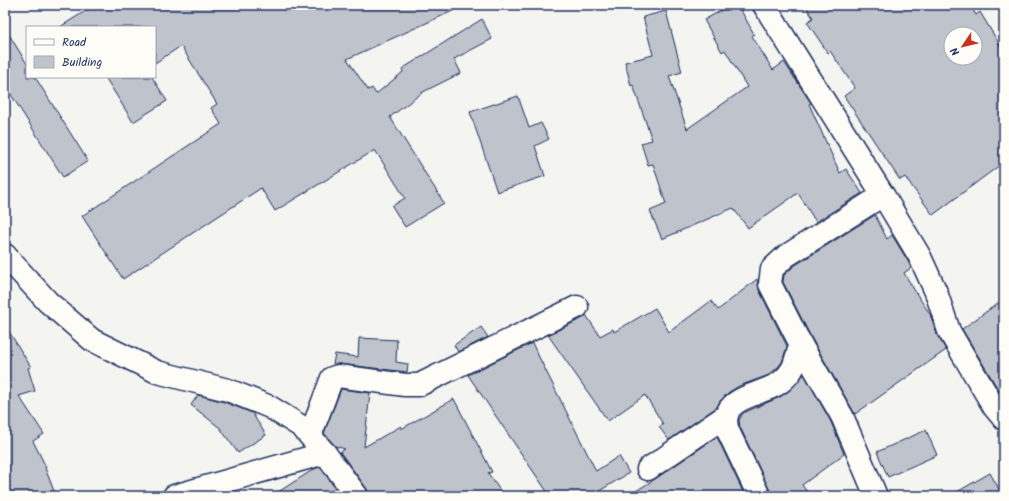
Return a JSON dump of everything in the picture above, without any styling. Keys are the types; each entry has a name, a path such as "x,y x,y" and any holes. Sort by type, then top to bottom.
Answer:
{"street":[{"path":"764,5 920,257 936,292 950,331 994,407 1004,419"},
{"path":"876,496 842,416 801,345 770,284 772,269 786,256 883,195"},
{"path":"5,255 48,302 92,340 157,372 228,390 270,407 302,427 325,453 357,496"},
{"path":"310,436 334,376 405,385 419,385 576,307"},
{"path":"759,496 728,431 726,424 727,415 731,407 738,401 782,382 792,371 801,345"},
{"path":"648,469 727,415"},
{"path":"174,496 325,453"}],"building":[{"path":"95,5 466,5 347,59 368,90 372,88 376,94 403,72 402,69 482,19 492,39 454,59 461,73 423,92 390,117 444,203 405,227 392,206 405,198 375,150 275,211 261,188 123,279 82,216 221,124 211,108 217,104 181,46 156,62 156,26 62,26"},
{"path":"731,5 738,5 754,34 752,36 773,70 784,62 811,103 809,104 840,173 846,169 862,193 816,222 798,193 748,228 733,208 662,239 650,211 666,204 653,164 648,165 641,143 652,140 633,85 631,86 625,62 653,55 643,17 666,11 682,72 669,76 687,129 747,87 725,50 722,52 704,20"},
{"path":"805,5 970,5 976,15 980,12 1004,52 1004,162 933,215 905,177 900,180 844,96 855,88 830,51 828,53 807,22 813,18"},
{"path":"5,28 26,62 26,78 36,78 88,161 63,177 5,85"},
{"path":"106,78 153,78 167,101 133,122"},
{"path":"518,96 529,128 541,123 549,139 535,146 545,176 497,192 470,112"},
{"path":"875,215 887,239 892,235 909,263 911,268 904,273 930,314 937,335 946,350 855,414 812,339 783,282 784,275 794,266"},
{"path":"757,279 759,290 787,346 782,362 769,375 739,386 729,392 720,401 717,407 669,440 659,427 663,424 645,395 608,421 548,335 583,318 586,315 600,336 613,329 614,332 655,308 669,332 711,301 718,310"},
{"path":"1004,299 1004,399 962,329"},
{"path":"5,325 31,367 28,368 35,391 19,396 44,434 33,441 46,467 45,468 56,496 5,496"},
{"path":"481,327 488,337 458,352 454,345"},
{"path":"359,338 397,340 396,362 408,364 407,372 333,364 335,354 358,357"},
{"path":"532,343 596,471 619,456 629,473 591,496 550,496 468,375"},
{"path":"804,374 831,422 844,454 802,485 810,496 771,496 740,427 739,420 743,413 780,397 790,390"},
{"path":"341,389 370,393 364,447 401,426 401,429 454,399 492,472 488,473 504,496 369,496 367,489 340,452 345,449 335,446 324,433"},
{"path":"198,395 224,402 252,413 266,435 238,453 220,428 191,405"},
{"path":"926,430 937,455 888,477 877,452"},
{"path":"717,437 745,496 628,496 655,479"},
{"path":"320,467 335,488 323,496 272,496 314,469"},
{"path":"990,473 1003,496 950,496"}]}
